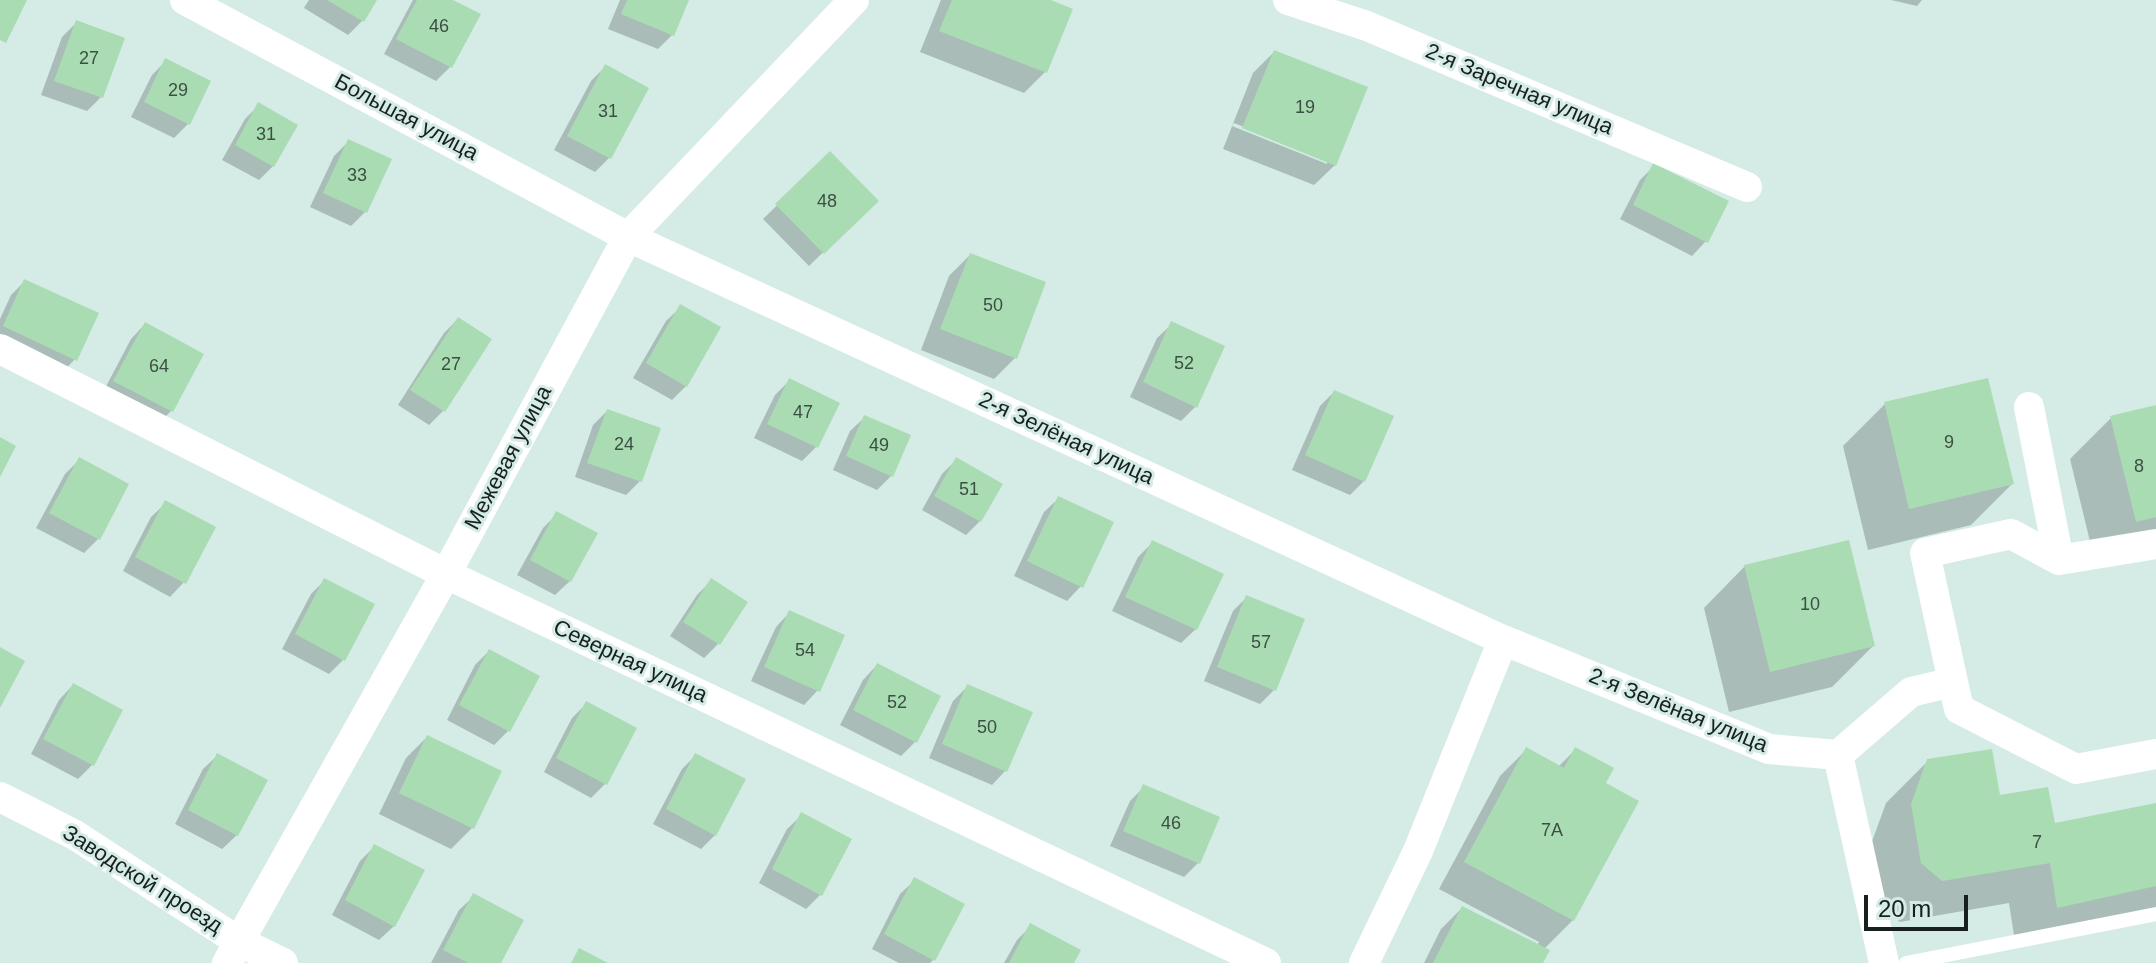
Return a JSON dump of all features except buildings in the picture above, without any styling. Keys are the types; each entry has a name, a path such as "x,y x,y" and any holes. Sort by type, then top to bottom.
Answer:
{"street":[{"name":"Большая улица","path":"185,0 628,237"},
{"name":"Межевая улица","path":"232,952 446,574 628,237 854,0"},
{"name":"2-я Заречная улица","path":"1288,0 1367,26 1747,187"},
{"name":"2-я Зелёная улица","path":"628,237 1503,640 1769,749 1838,755"},
{"name":"Северная улица","path":"0,349 446,574 1266,963"},
{"path":"2029,407 2059,560"},
{"path":"2156,544 2059,560 2011,534 1925,553 1959,709 2076,769 2156,754"},
{"path":"1364,963 1418,851 1503,640"},
{"path":"1884,963 1838,755 1911,692 1953,682"},
{"name":"Заводской проезд","path":"0,797 75,835 232,952 283,963"}],"lane":[{"path":"1906,963 2156,914"}]}
